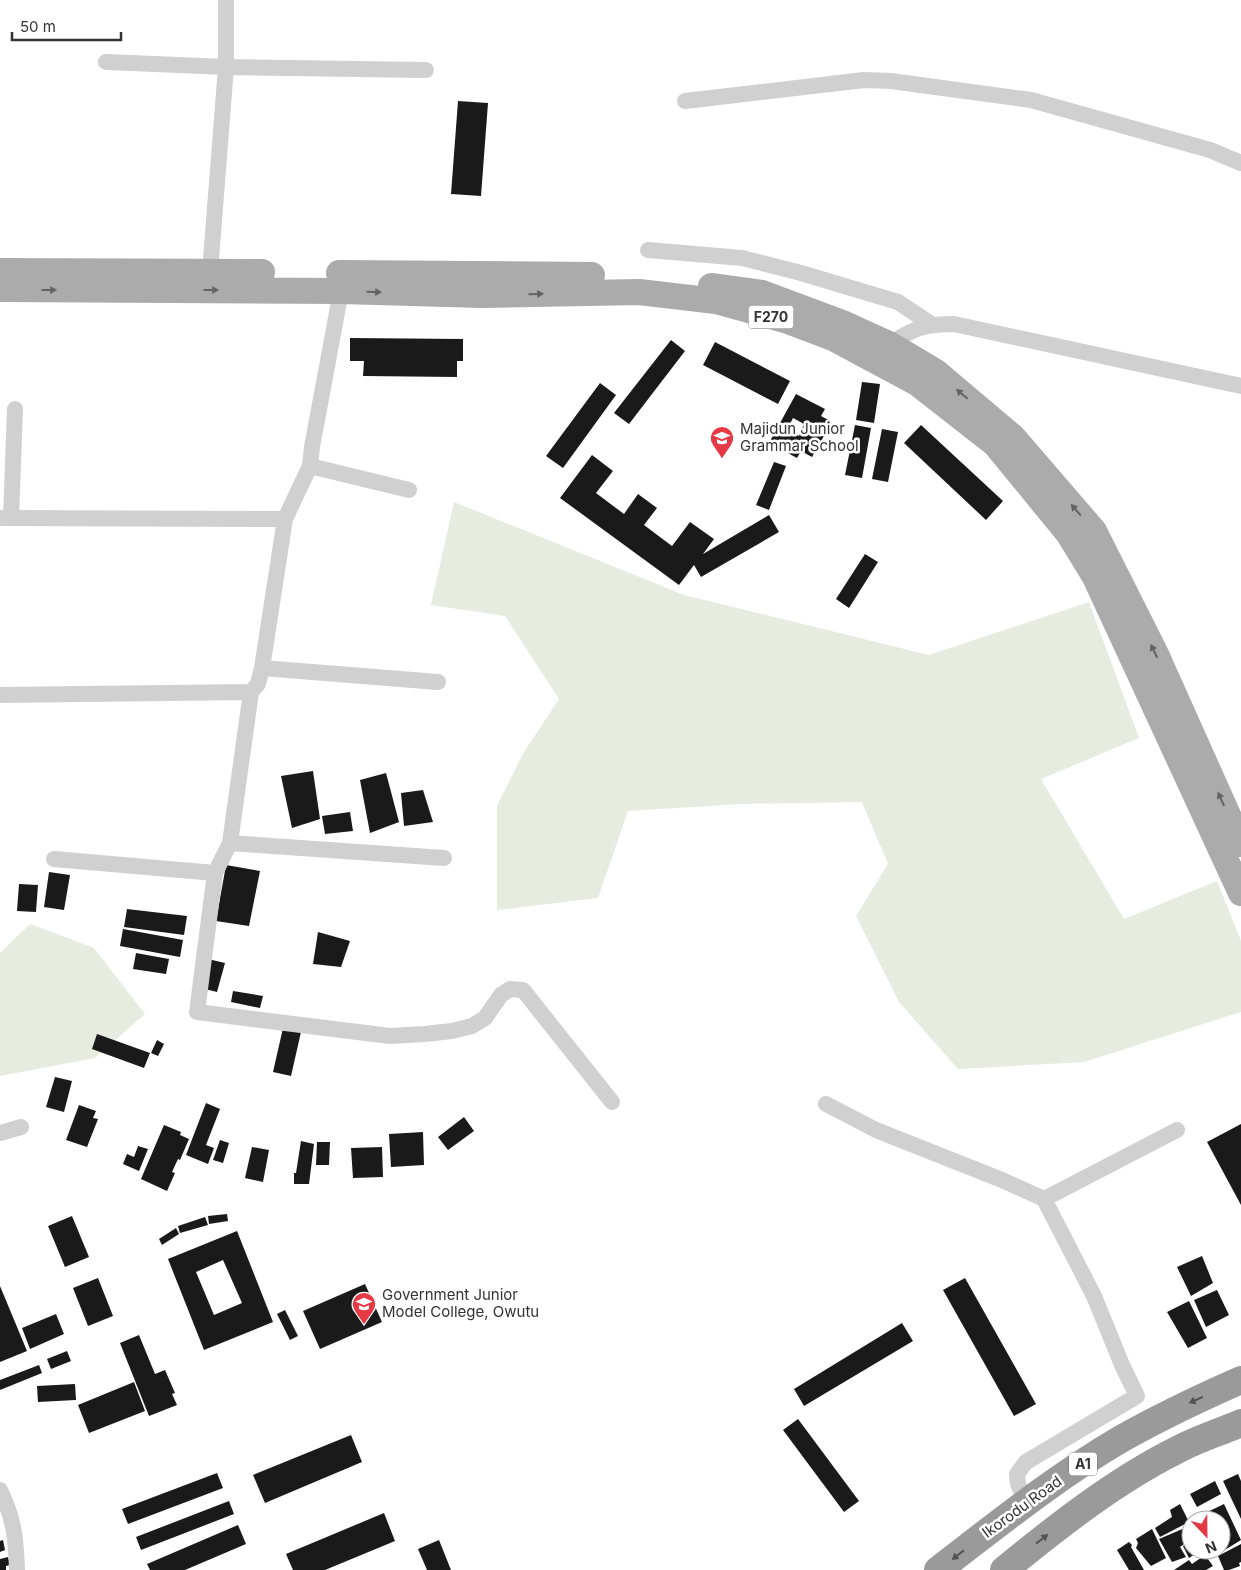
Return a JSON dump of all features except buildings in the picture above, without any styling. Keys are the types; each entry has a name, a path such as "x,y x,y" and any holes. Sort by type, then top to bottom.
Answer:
{"highway":[{"name":"Ikorodu Road","path":"938,1570 1026,1502 1121,1440 1189,1403 1241,1380"},
{"name":"A1","path":"1004,1570 1084,1508 1136,1473 1178,1449 1241,1423"}],"main road":[{"name":"F270","path":"0,271 210,272 640,292 716,301 788,321 834,338 917,383 995,444 1068,532 1095,577 1241,893"},
{"name":"F270","path":"0,290 341,291 640,276 762,292 845,324 889,344 936,372 1013,437 1094,531 1155,652 1241,844"}],"street":[{"path":"210,272 226,67 226,0"},
{"path":"106,62 226,67 426,70"},
{"path":"685,101 864,80 891,81 1031,100 1210,150 1241,163"},
{"path":"648,250 742,258 801,273 898,302 931,324"},
{"path":"341,291 310,466 285,518 262,668 258,684 251,692 230,843 215,873 197,1012 390,1036 425,1034 472,1026 485,1018 501,995 510,989 523,990 612,1102"},
{"path":"889,344 912,330 931,324 954,324 1241,386"},
{"path":"14,409 5,518 285,518"},
{"path":"310,466 409,490"},
{"path":"262,668 438,682"},
{"path":"0,695 251,692"},
{"path":"230,843 444,858"},
{"path":"54,859 215,873"},
{"path":"826,1104 876,1130 1002,1180 1044,1199 1094,1296 1122,1365 1137,1396 1026,1462 1017,1474 1018,1484 1026,1502"},
{"path":"0,1133 21,1126"},
{"path":"1044,1199 1177,1130"},
{"path":"0,1490 13,1521 16,1538 17,1570"}],"shaded area":[{"path":"454,502 684,595 929,655 1089,602 1139,738 1041,779 1124,919 1217,881 1241,941 1241,1012 1084,1062 958,1069 899,1002 856,916 888,864 862,802 741,804 628,811 598,898 497,910 497,806 524,752 559,699 505,616 431,605"},
{"path":"30,924 94,948 145,1014 95,1058 0,1076 0,953"}],"place":[{"name":"Majidun Junior Grammar School","path":"722,459"},
{"name":"Government Junior Model College, Owutu","path":"364,1325"}]}
